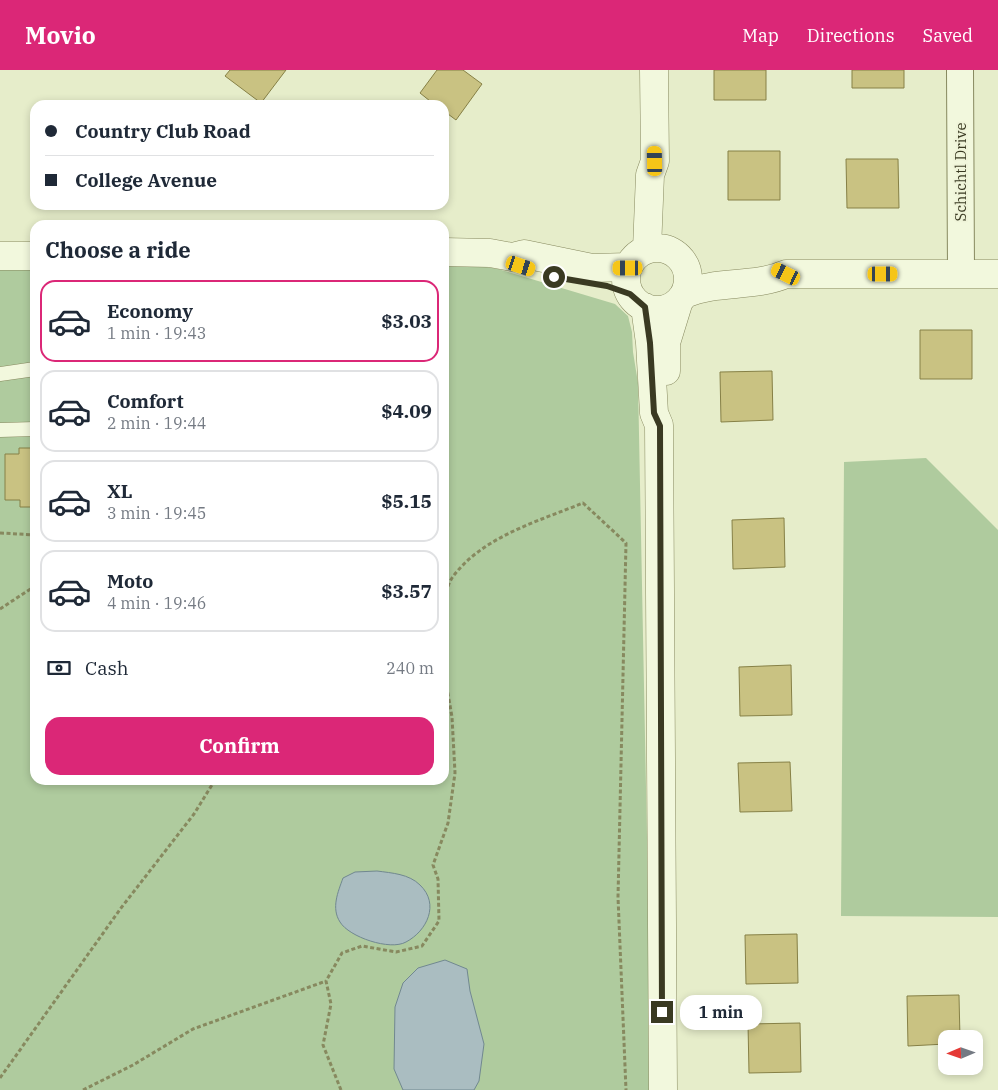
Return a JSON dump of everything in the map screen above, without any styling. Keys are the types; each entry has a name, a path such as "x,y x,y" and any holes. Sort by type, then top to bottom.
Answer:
{"street":[{"path":"654,70 655,161 662,174 668,255 688,275 666,343 666,413 660,426"},
{"name":"Schichtl Drive","path":"960,70 961,273"},
{"path":"449,252 490,252 512,257 524,254 592,268 628,268"},
{"path":"663,1090 660,426 654,413 650,343 637,301 626,284 628,268 638,253 773,268 786,274"},
{"path":"0,256 30,256"},
{"path":"512,257 521,266 554,277 607,286 637,301 669,308 681,299 712,285 773,280 786,274 998,274"}],"lane":[{"path":"0,374 30,370"},
{"path":"0,430 30,429"}],"path":[{"path":"449,585 451,579 473,555 515,531 583,503 626,543 618,897 626,1090"},
{"path":"0,532 30,535"},
{"path":"0,609 30,589"},
{"path":"82,1090 134,1065 193,1030 326,981 342,953 362,946 396,952 422,946 439,921 438,879 433,865 448,823 455,773 452,717 449,700"},
{"path":"0,1078 121,908 194,814 212,785"},
{"path":"326,981 331,1004 323,1045 341,1090"}],"green space":[{"path":"449,265 474,265 498,269 615,304 628,316 632,332 638,383 652,1090 0,1090 0,269 30,269 30,785 449,785"},
{"path":"926,458 998,530 998,917 841,916 844,462"}],"shaded area":[{"path":"377,871 411,878 426,892 430,908 425,924 420,931 406,942 390,945 370,941 345,928 337,917 336,900 343,878 355,872"},
{"path":"445,960 467,969 470,991 484,1044 479,1081 474,1090 403,1090 394,1069 395,1007 403,983 418,968"}],"building":[{"path":"230,70 286,70 263,100 257,100 225,76"},
{"path":"437,70 463,70 482,84 456,120 449,115 449,100 429,100 420,93"},
{"path":"714,70 766,70 766,100 714,100"},
{"path":"852,70 904,70 904,88 852,88"},
{"path":"728,151 780,151 780,200 728,200"},
{"path":"846,159 898,159 899,208 847,208"},
{"path":"920,330 972,330 972,379 920,379"},
{"path":"772,371 773,420 721,422 720,372"},
{"path":"19,448 30,448 30,507 20,507 20,500 5,500 5,454 19,454"},
{"path":"784,518 785,567 733,569 732,520"},
{"path":"791,665 792,715 740,716 739,667"},
{"path":"790,762 792,811 740,812 738,763"},
{"path":"797,934 798,983 746,984 745,935"},
{"path":"959,995 960,1030 938,1030 938,1044 908,1046 907,996"},
{"path":"800,1023 801,1072 749,1073 748,1024"}],"route":[{"path":"554,277 567,281 607,286 630,294 636,302 645,307 650,343 654,413 660,426 662,1012"}]}
